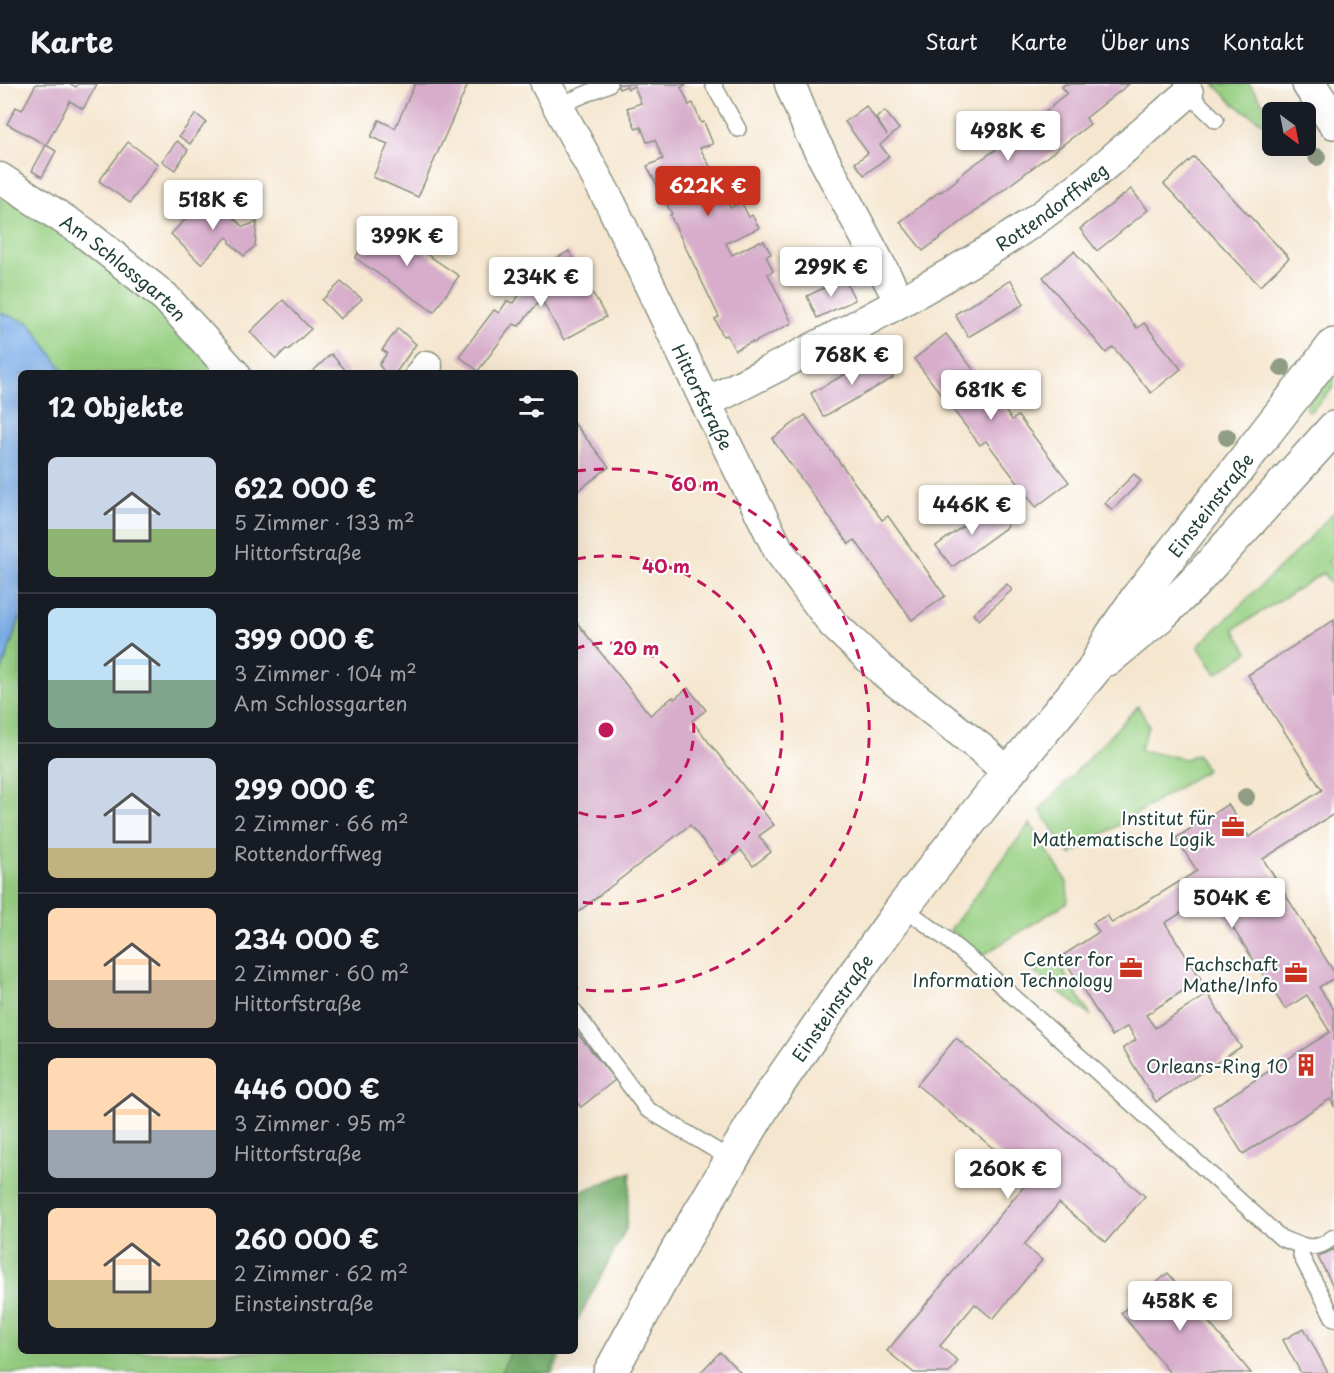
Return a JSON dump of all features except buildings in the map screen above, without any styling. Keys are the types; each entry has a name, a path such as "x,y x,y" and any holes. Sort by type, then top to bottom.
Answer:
{"main road":[{"path":"1309,84 1334,122"},
{"name":"Einsteinstraße","path":"610,1373 677,1251 768,1100 837,999 903,907 1008,773 1093,671 1112,635 1138,597 1334,345"},
{"name":"Einsteinstraße","path":"1093,671 1127,645 1193,584 1334,428"},
{"path":"1293,472 1334,441"}],"street":[{"path":"790,84 810,133 900,302"},
{"name":"Rottendorffweg","path":"706,403 900,302 1007,239 1079,188 1188,93"},
{"name":"Hittorfstraße","path":"552,95 611,204 779,550 833,624 886,674 983,750 1008,773"},
{"name":"Am Schlossgarten","path":"0,178 82,231 165,297 231,370"}],"lane":[{"path":"552,95 609,84"},
{"path":"713,84 738,129"},
{"path":"1188,93 1216,120"},
{"path":"903,907 984,970 1281,1238 1302,1245 1321,1245 1334,1237"},
{"path":"578,1016 647,1109 732,1160"},
{"path":"1302,1245 1301,1256 1334,1319"}],"green space":[{"path":"1214,84 1249,84 1262,102 1262,122 1234,104"},
{"path":"0,193 164,305 225,370 63,370 30,323 0,313"},
{"path":"1334,368 1334,387 1311,411 1307,411 1306,406"},
{"path":"1334,512 1334,557 1328,562 1334,568 1334,589 1323,573 1234,629 1248,652 1216,674 1198,646"},
{"path":"18,623 18,1354 562,1354 552,1373 0,1373 0,674"},
{"path":"1138,706 1149,725 1140,750 1185,759 1197,754 1207,770 1070,855 1040,810"},
{"path":"1030,823 1067,882 1068,902 983,955 950,930"},
{"path":"1053,955 1091,1016 1031,970"},
{"path":"631,1172 626,1229 578,1319 578,1193"},
{"path":"510,1354 559,1354 549,1373 500,1373"}],"water":[{"path":"0,313 30,323 63,370 18,370 18,623 0,674"}],"place":[{"name":"Institut für Mathematische Logik","path":"1233,827"},
{"name":"Center for Information Technology","path":"1131,968"},
{"name":"Fachschaft Mathe/Info","path":"1296,973"},
{"name":"Orleans-Ring 10","path":"1306,1065"}]}
